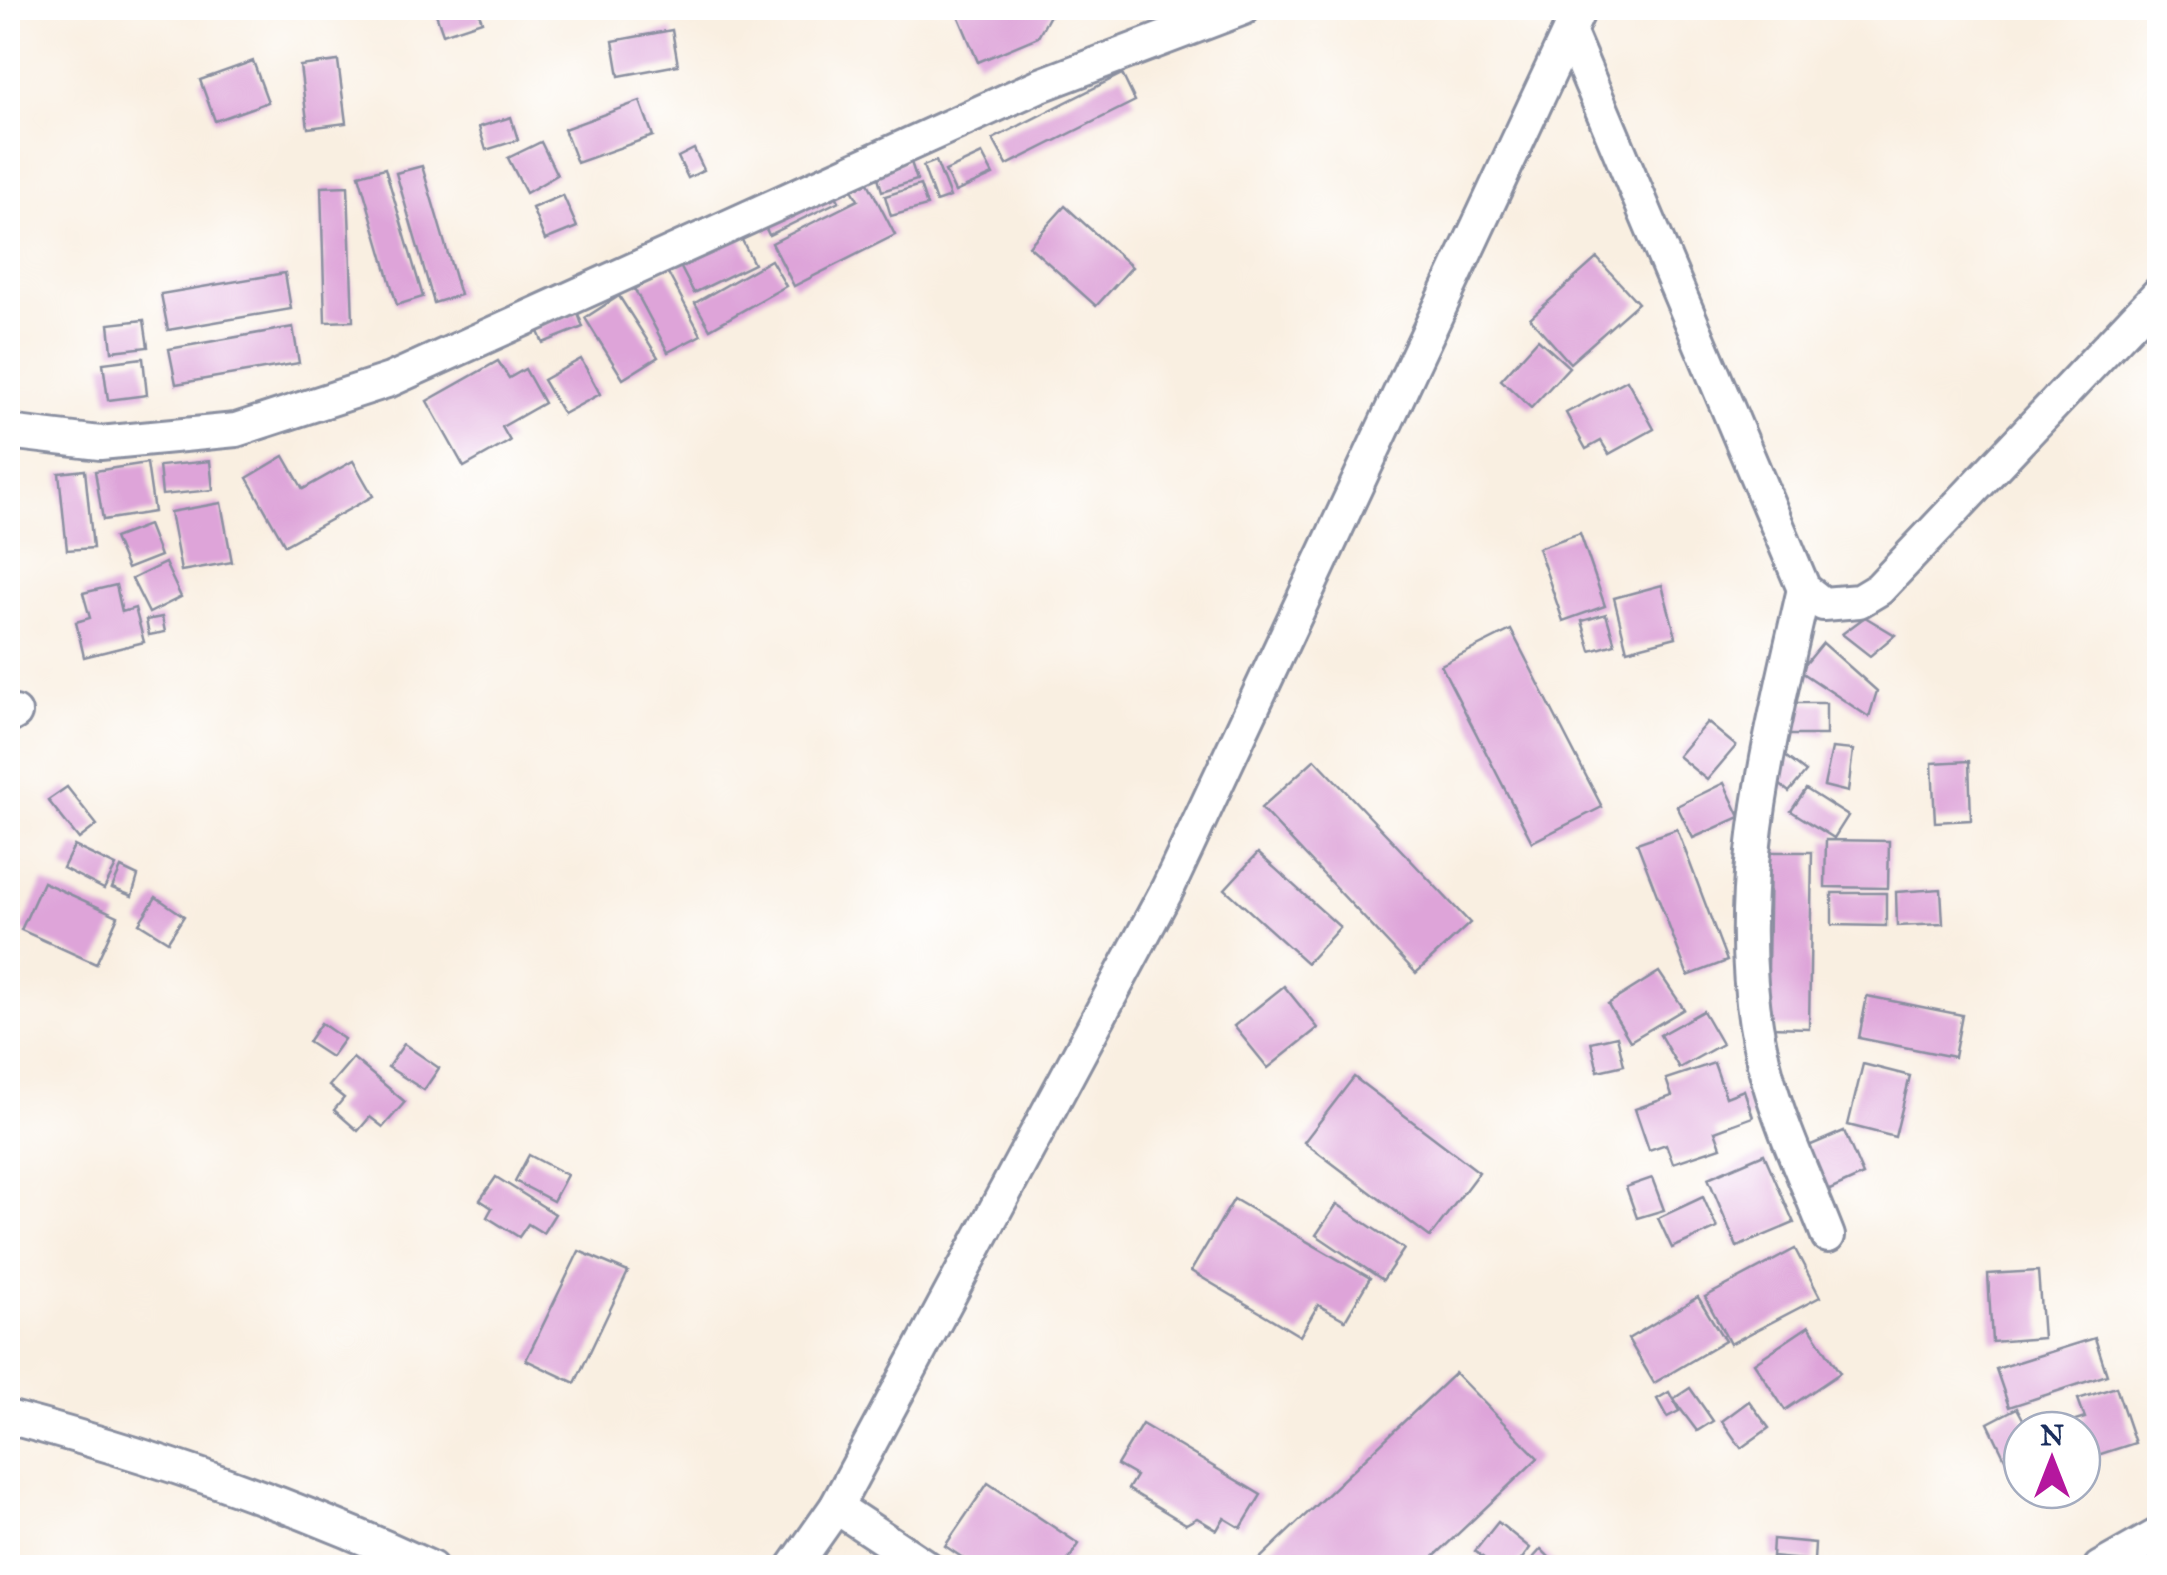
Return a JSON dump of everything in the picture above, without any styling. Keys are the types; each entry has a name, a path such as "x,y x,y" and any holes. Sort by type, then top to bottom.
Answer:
{"street":[{"path":"8,432 100,443 236,430 390,380 1038,86 1244,8"},
{"path":"1575,21 1804,589 1823,604 1859,601 1879,589 2160,292"},
{"path":"793,1568 836,1507 1168,888 1575,21"},
{"path":"1804,589 1768,748 1754,838 1748,963 1768,1078 1828,1236"},
{"path":"8,1417 113,1447 369,1538 430,1568"},
{"path":"836,1507 928,1568"},
{"path":"2100,1568 2160,1534"}],"building":[{"path":"434,8 477,8 482,21 443,34"},
{"path":"955,8 1054,8 1038,37 978,62"},
{"path":"672,30 678,65 619,76 613,41"},
{"path":"253,61 268,102 215,121 200,80"},
{"path":"338,61 346,123 308,128 300,66"},
{"path":"1122,74 1135,101 1007,165 993,139"},
{"path":"640,101 653,136 577,163 564,129"},
{"path":"511,117 518,140 486,150 479,127"},
{"path":"541,142 557,175 526,193 508,158"},
{"path":"694,149 704,170 688,178 678,157"},
{"path":"982,154 993,175 955,192 945,171"},
{"path":"910,159 917,180 882,191 876,170"},
{"path":"936,161 950,197 936,202 923,166"},
{"path":"422,166 460,295 434,303 396,173"},
{"path":"385,168 423,297 397,305 359,175"},
{"path":"866,179 895,235 794,286 772,243 858,200 850,186"},
{"path":"920,185 927,206 891,216 885,196"},
{"path":"348,186 353,321 325,322 321,187"},
{"path":"832,189 839,201 769,235 763,222"},
{"path":"563,195 577,227 545,240 532,208"},
{"path":"1065,206 1132,267 1096,306 1029,246"},
{"path":"739,234 754,264 694,293 679,264"},
{"path":"1597,258 1638,303 1570,363 1530,318"},
{"path":"771,260 786,286 710,329 695,303"},
{"path":"667,271 701,335 668,352 634,288"},
{"path":"285,273 291,309 168,330 161,294"},
{"path":"619,296 658,357 623,379 585,318"},
{"path":"577,311 583,327 543,343 536,327"},
{"path":"144,320 148,347 112,351 109,324"},
{"path":"293,327 299,363 176,384 169,349"},
{"path":"1538,339 1569,367 1531,408 1501,380"},
{"path":"143,358 147,395 108,400 103,363"},
{"path":"581,359 600,394 563,414 543,380"},
{"path":"498,361 509,378 525,369 544,403 502,427 510,441 464,467 427,401"},
{"path":"1627,380 1654,429 1609,454 1601,441 1586,449 1566,413"},
{"path":"284,456 303,489 353,461 373,496 285,545 247,478"},
{"path":"8,461 17,508 8,509"},
{"path":"210,461 213,490 162,495 159,466"},
{"path":"147,463 154,512 103,520 95,471"},
{"path":"85,470 93,548 67,550 59,473"},
{"path":"221,503 232,562 181,571 170,512"},
{"path":"148,525 160,556 127,569 114,538"},
{"path":"1580,533 1605,606 1563,621 1538,548"},
{"path":"165,563 181,597 149,613 132,579"},
{"path":"116,585 122,612 135,608 144,642 84,657 76,622 90,618 83,593"},
{"path":"1662,585 1676,637 1627,650 1614,598"},
{"path":"1606,614 1615,644 1591,651 1582,621"},
{"path":"162,617 165,632 149,635 146,620"},
{"path":"1865,617 1895,635 1870,656 1842,634"},
{"path":"1511,630 1602,807 1532,842 1441,665"},
{"path":"1823,643 1877,691 1869,717 1800,671"},
{"path":"1796,703 1826,703 1826,735 1784,735"},
{"path":"1707,722 1736,746 1707,780 1678,756"},
{"path":"1832,748 1853,750 1848,792 1824,786"},
{"path":"1785,756 1806,772 1789,792 1778,783"},
{"path":"1315,759 1470,923 1416,973 1261,808"},
{"path":"1969,761 1971,820 1935,822 1932,763"},
{"path":"1724,783 1740,817 1693,838 1677,806"},
{"path":"67,787 97,825 79,839 48,800"},
{"path":"1806,789 1848,816 1834,838 1791,811"},
{"path":"1677,829 1727,961 1688,976 1637,843"},
{"path":"1826,840 1889,841 1888,888 1825,887"},
{"path":"74,846 116,866 104,889 63,868"},
{"path":"1770,852 1812,852 1809,1028 1767,1027"},
{"path":"1258,853 1340,927 1307,963 1225,889"},
{"path":"121,868 138,876 132,896 112,888"},
{"path":"43,882 118,916 96,964 21,930"},
{"path":"1941,889 1943,924 1897,926 1896,892"},
{"path":"1832,893 1886,893 1886,926 1832,925"},
{"path":"156,897 184,916 168,941 139,923"},
{"path":"1659,972 1684,1009 1630,1041 1608,1004"},
{"path":"1284,986 1318,1028 1268,1068 1234,1026"},
{"path":"1867,996 1962,1015 1954,1057 1859,1038"},
{"path":"1703,1011 1722,1044 1679,1068 1660,1035"},
{"path":"321,1023 344,1039 331,1057 308,1042"},
{"path":"1617,1036 1624,1065 1598,1071 1591,1042"},
{"path":"404,1044 439,1068 424,1090 388,1067"},
{"path":"353,1058 405,1102 383,1127 370,1117 358,1131 334,1110 344,1098 329,1086"},
{"path":"1714,1063 1726,1097 1744,1090 1753,1117 1715,1131 1721,1147 1673,1163 1666,1144 1649,1150 1635,1109 1672,1096 1666,1079"},
{"path":"1863,1064 1910,1076 1895,1137 1848,1125"},
{"path":"1354,1077 1479,1172 1430,1237 1304,1142"},
{"path":"1844,1131 1863,1175 1823,1193 1804,1148"},
{"path":"1764,1154 1794,1223 1737,1247 1708,1178"},
{"path":"529,1155 567,1175 553,1201 515,1181"},
{"path":"496,1177 555,1214 543,1233 528,1224 519,1237 487,1217 492,1208 480,1200"},
{"path":"1652,1178 1664,1210 1637,1218 1626,1187"},
{"path":"1703,1197 1717,1228 1672,1248 1658,1218"},
{"path":"1234,1199 1370,1278 1345,1320 1318,1305 1300,1336 1191,1271"},
{"path":"1337,1204 1404,1249 1383,1280 1316,1235"},
{"path":"1795,1249 1820,1297 1730,1344 1705,1297"},
{"path":"579,1251 628,1272 575,1383 526,1360"},
{"path":"2038,1271 2043,1338 1992,1342 1988,1274"},
{"path":"1698,1297 1725,1341 1654,1383 1628,1339"},
{"path":"1809,1326 1840,1373 1785,1410 1754,1363"},
{"path":"2095,1338 2107,1375 2009,1407 1996,1369"},
{"path":"1455,1373 1538,1458 1422,1568 1261,1568 1256,1562"},
{"path":"2116,1387 2135,1443 2102,1454 2102,1410 2082,1410 2078,1399"},
{"path":"1690,1388 1713,1421 1697,1431 1673,1399"},
{"path":"1669,1392 1679,1411 1667,1417 1657,1399"},
{"path":"1749,1401 1769,1428 1741,1448 1722,1421"},
{"path":"2002,1416 2002,1452 1988,1423"},
{"path":"1142,1424 1261,1495 1241,1528 1224,1518 1217,1530 1197,1518 1186,1524 1128,1489 1136,1476 1117,1465"},
{"path":"988,1483 1079,1544 1063,1568 978,1568 945,1546"},
{"path":"1498,1522 1530,1548 1515,1568 1496,1568 1475,1551"},
{"path":"1773,1539 1815,1543 1814,1561 1772,1557"},
{"path":"1541,1549 1560,1568 1524,1568"}]}
